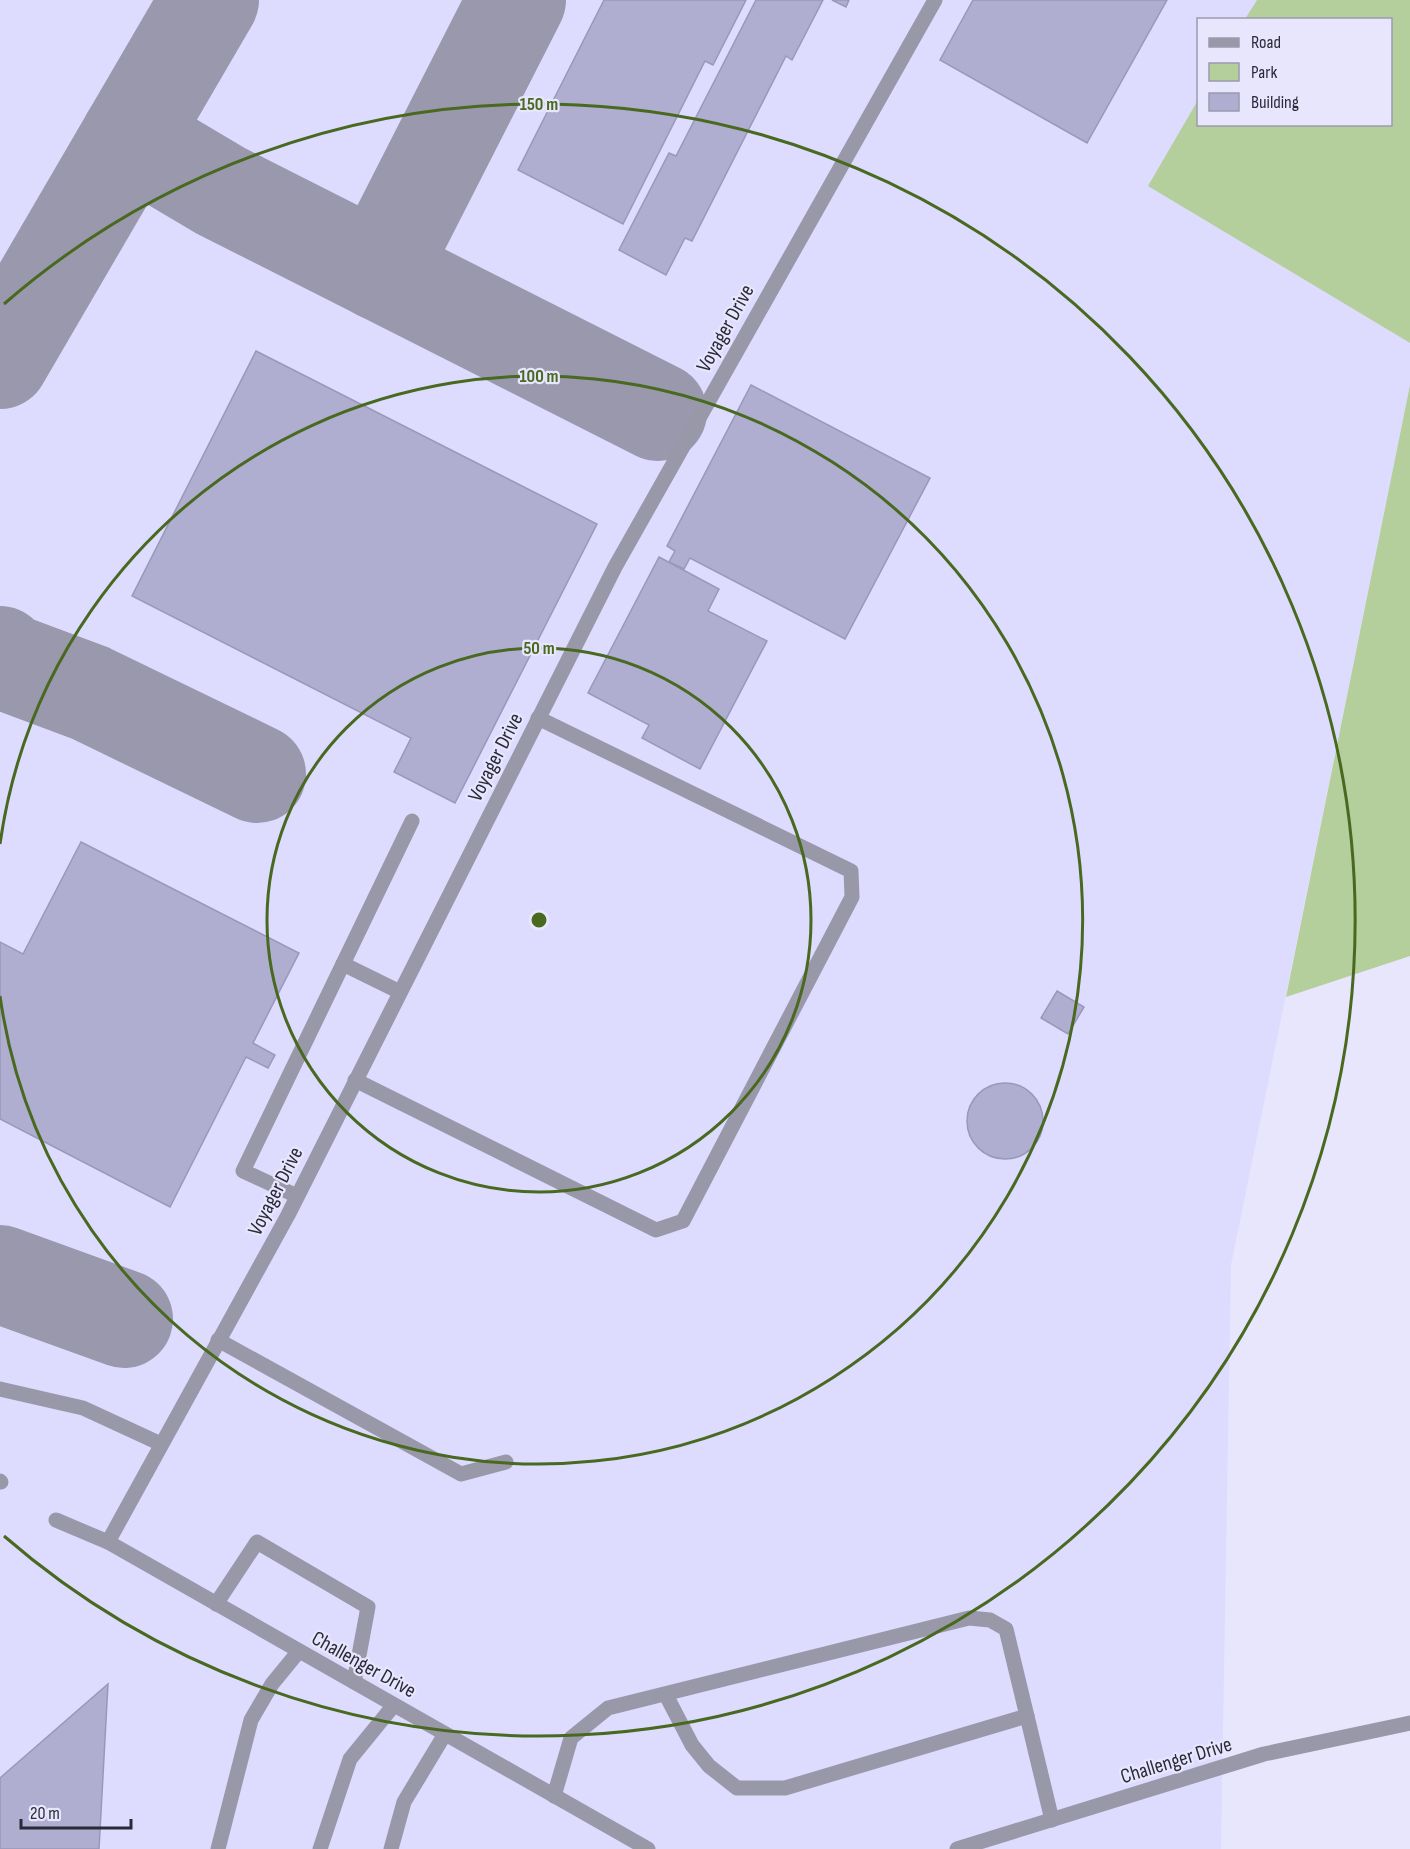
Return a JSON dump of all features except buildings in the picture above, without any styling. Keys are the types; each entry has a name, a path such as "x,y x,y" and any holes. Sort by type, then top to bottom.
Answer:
{"lane":[{"name":"Voyager Drive","path":"108,1542 297,1196 615,567 935,0"},
{"path":"355,1080 657,1230 683,1221 852,897 851,871 538,718"},
{"path":"297,1196 243,1171 412,821"},
{"path":"343,964 400,992"},
{"path":"218,1340 461,1474 506,1462"},
{"path":"0,1389 83,1408 161,1444"},
{"name":"Challenger Drive","path":"56,1520 108,1542 648,1849"},
{"path":"216,1604 257,1542 368,1608 354,1682"},
{"path":"554,1796 571,1738 609,1708 969,1618 990,1620 1006,1629 1052,1820"},
{"path":"218,1849 251,1720 272,1684 298,1651"},
{"path":"666,1695 692,1745 709,1766 737,1788 785,1788 1027,1716"},
{"path":"320,1849 351,1759 394,1705"},
{"name":"Challenger Drive","path":"957,1849 1264,1754 1410,1723"},
{"path":"391,1849 404,1802 445,1734"}],"shaded area":[{"path":"0,0 1257,0 1246,18 1197,18 1197,102 1149,186 1410,343 1410,385 1231,1265 1221,1849 0,1849"}],"green space":[{"path":"1257,0 1410,0 1410,343 1148,186 1197,102 1197,126 1392,126 1392,18 1246,18"},
{"path":"1410,385 1410,956 1286,997"}],"taxiway":[{"path":"0,360 210,0"},
{"path":"379,271 517,0"},
{"path":"130,137 221,191 658,412"},
{"path":"0,655 7,662 90,693 257,774"},
{"path":"0,1274 124,1319"}]}
